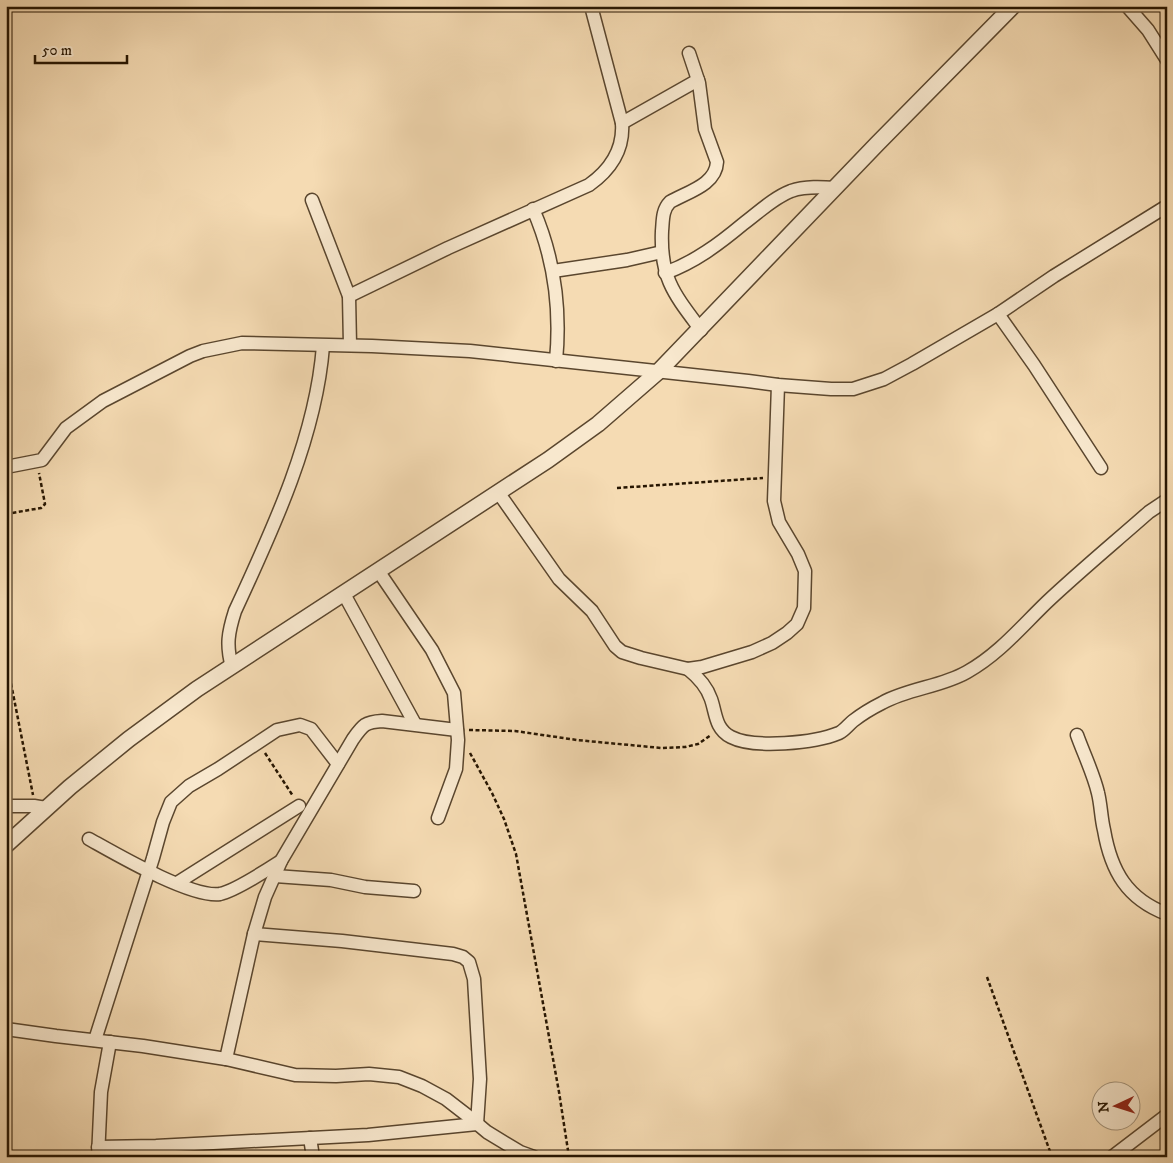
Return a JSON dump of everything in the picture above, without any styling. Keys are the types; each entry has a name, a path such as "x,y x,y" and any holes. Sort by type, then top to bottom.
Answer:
{"street":[{"path":"348,296 533,209 589,185 602,176 612,164 618,152 622,134 622,123 591,6"},
{"path":"6,845 40,807 197,689 379,572 548,460 598,424 659,371 701,330 1013,6"},
{"path":"1127,6 1148,30 1167,60"},
{"path":"689,53 698,80 702,117 717,162 717,168 713,177 705,184 670,202 666,207 662,226 662,252 665,273 674,292 701,330"},
{"path":"622,123 698,80"},
{"path":"665,273 721,243 781,195 793,190 818,187 836,188"},
{"path":"312,200 348,296 350,345"},
{"path":"6,467 37,462 46,456 66,428 104,401 190,356 203,351 242,343 350,345 470,351 778,385 852,389 870,384 912,364 998,314 1054,276 1167,206"},
{"path":"533,209 546,241 553,271 557,326 556,361"},
{"path":"553,271 627,260 662,252"},
{"path":"998,314 1034,365 1101,468"},
{"path":"232,667 228,647 230,625 274,526 293,473 316,400 323,346"},
{"path":"688,669 752,652 772,643 792,629 801,618 805,600 805,571 776,514 774,502 778,385"},
{"path":"498,492 560,579 592,611 615,646 631,656 688,669 696,675 707,690 719,727 731,738 756,744 796,742 831,735 846,728 862,715 891,698 967,672 997,652 1049,600 1149,512 1167,500"},
{"path":"379,572 432,650 454,693 457,735 456,769 438,818"},
{"path":"344,594 415,724"},
{"path":"226,1059 254,934 265,897 281,861 353,739 367,723 382,721 415,724 457,735"},
{"path":"95,1040 163,822 171,802 189,786 283,728 300,725 311,729 338,764"},
{"path":"1077,735 1098,791 1105,838 1116,869 1126,887 1136,897 1145,904 1167,914"},
{"path":"6,806 40,807"},
{"path":"177,883 299,806"},
{"path":"89,839 193,890 219,894 234,888 281,861"},
{"path":"275,876 331,880 365,888 414,891"},
{"path":"254,934 453,954 463,957 468,962 474,979 480,1079 477,1124"},
{"path":"6,1029 226,1059 295,1075 336,1076 369,1074 399,1077 422,1086 446,1099 497,1139 520,1152 534,1157"},
{"path":"110,1042 101,1092 98,1152 156,1146 368,1135 477,1124"},
{"path":"1112,1157 1167,1115"},
{"path":"310,1138 313,1157"}],"path":[{"path":"6,514 40,508 45,504 37,462"},
{"path":"617,488 774,477"},
{"path":"6,658 40,807"},
{"path":"457,735 515,731 577,740 661,748 685,747 698,744 708,738 719,727"},
{"path":"457,735 474,757 492,793 504,819 516,854 559,1092 568,1157"},
{"path":"259,743 299,806"},
{"path":"987,977 1052,1157"}]}
